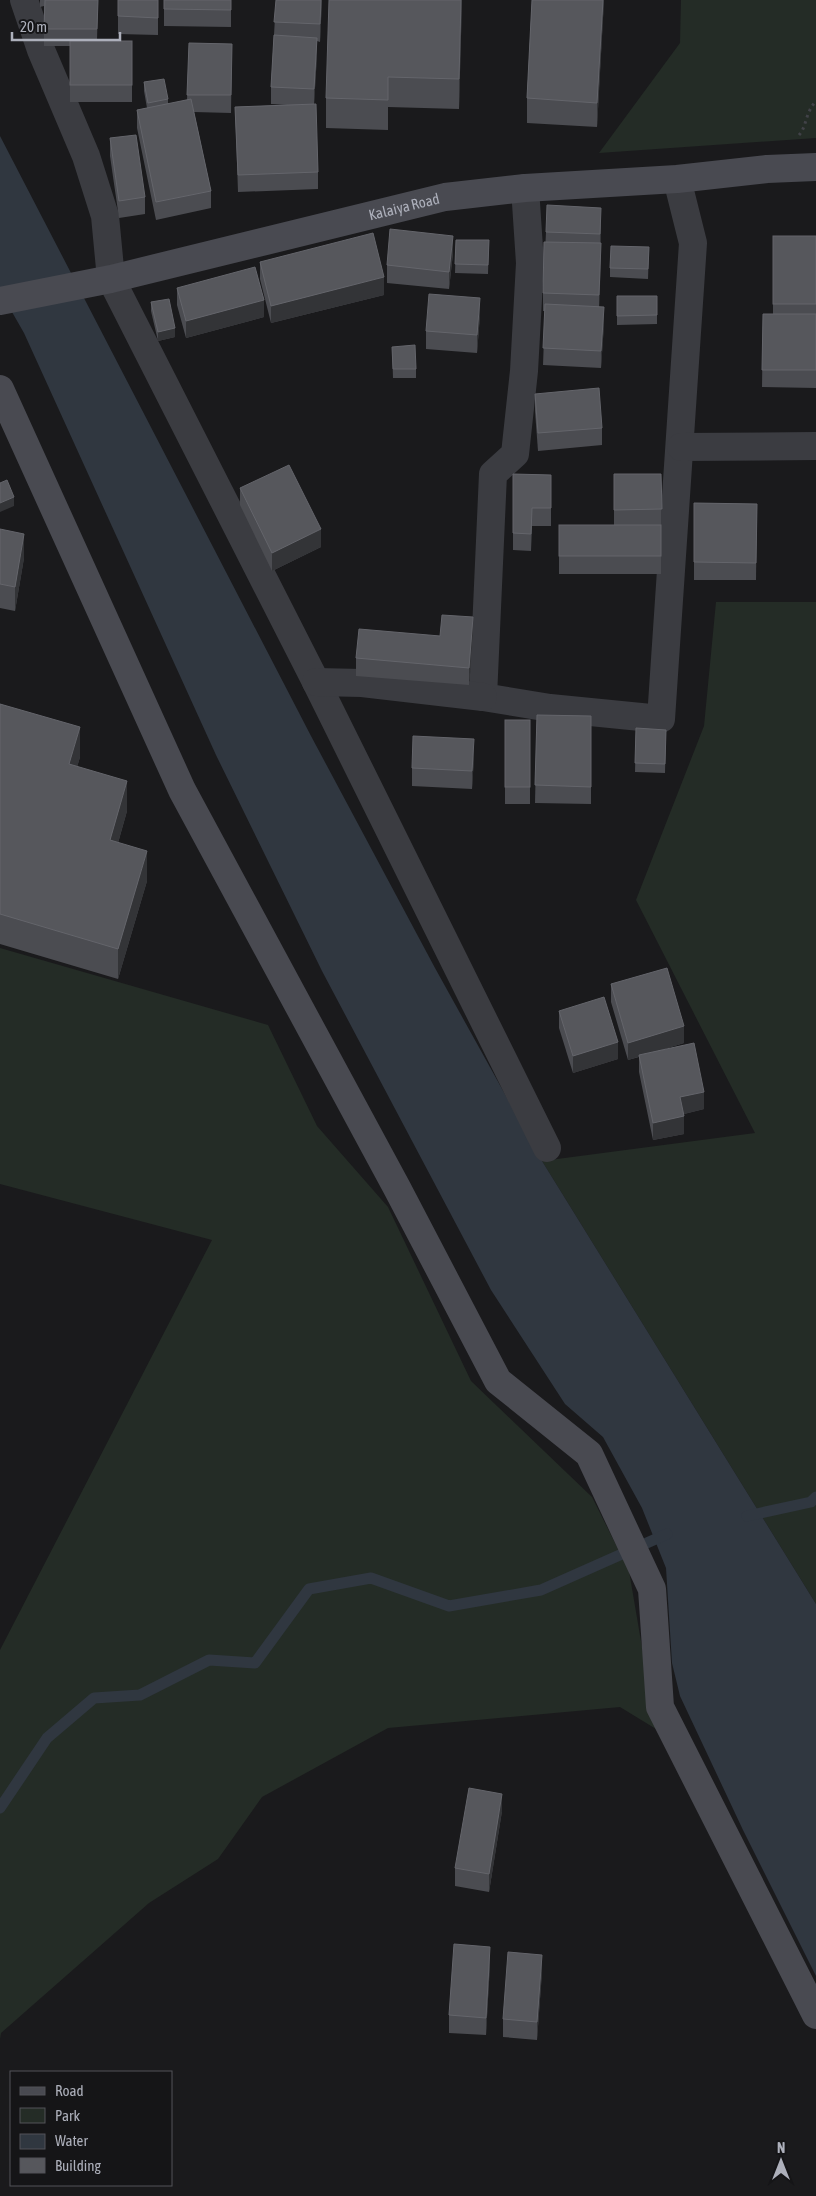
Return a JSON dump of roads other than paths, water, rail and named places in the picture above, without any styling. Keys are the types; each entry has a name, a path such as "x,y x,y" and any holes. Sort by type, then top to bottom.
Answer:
{"main road":[{"name":"Kalaiya Road","path":"0,301 111,279 445,197 525,188 677,179 767,169 816,167"},
{"path":"0,389 182,790 397,1188 498,1381 589,1454 652,1589 660,1707 816,2015"}],"street":[{"path":"24,0 42,50 86,156 105,216 111,279 316,682 547,1148"},
{"path":"316,682 362,683 483,697 550,708 662,718 693,244 677,179"},
{"path":"483,697 493,474 515,454 524,371 530,263 525,188"},
{"path":"681,447 816,446"}],"water":[{"path":"0,136 311,736 435,968 542,1161 816,1604 816,1976 743,1830 680,1696 672,1663 666,1568 642,1508 603,1437 565,1404 491,1290 322,971 216,755 24,333 0,291"}],"waterway":[{"path":"747,1516 811,1502 816,1497"},
{"path":"0,1808 47,1738 94,1698 140,1695 209,1660 255,1663 309,1589 371,1578 449,1606 541,1590 667,1534"}]}
